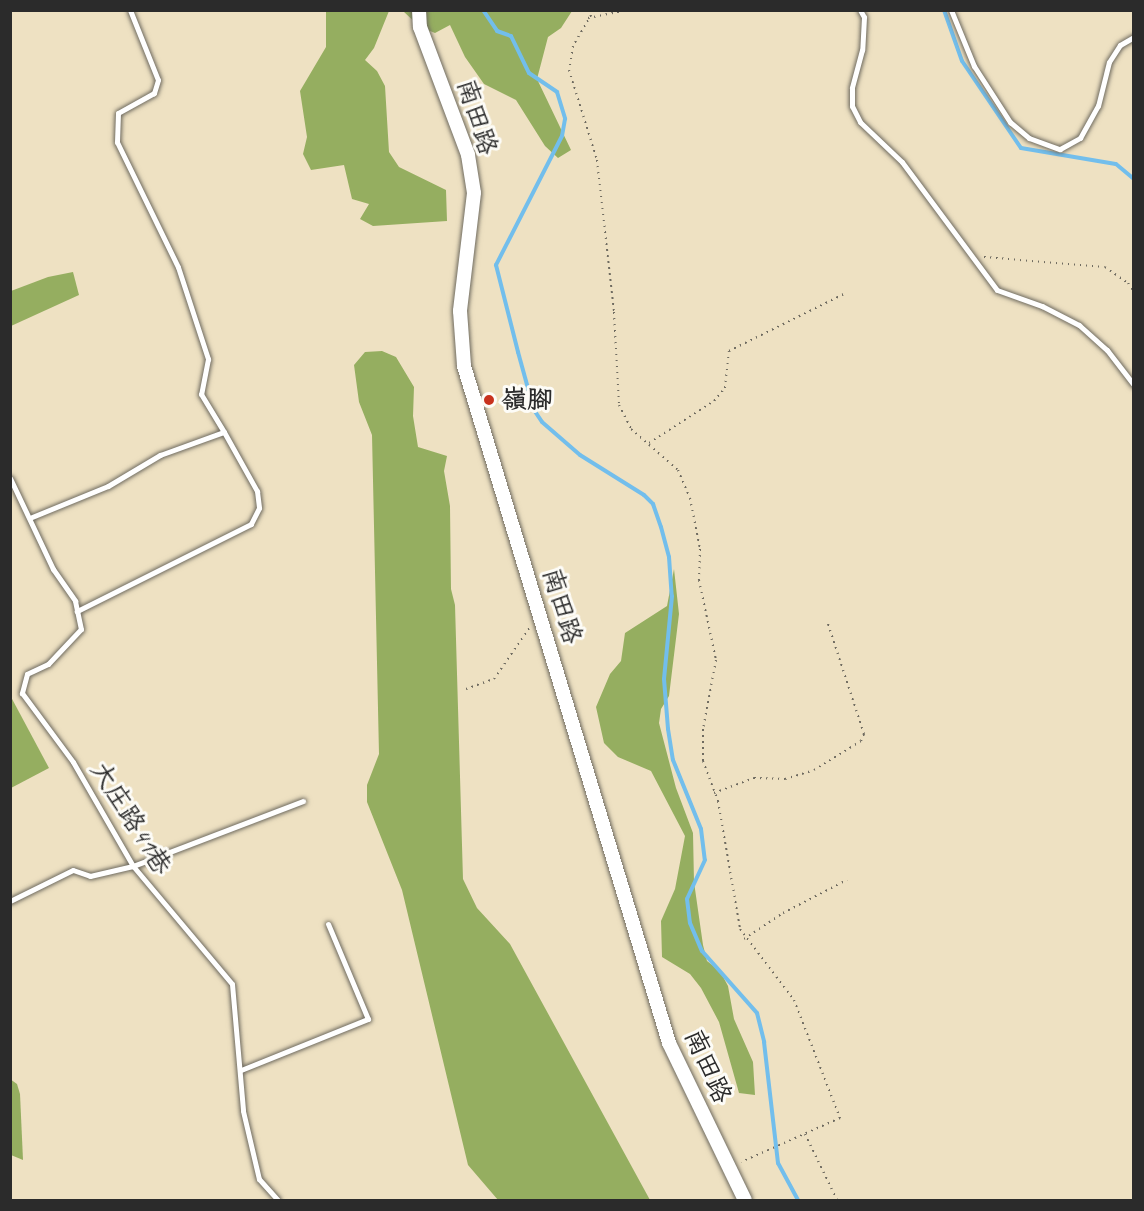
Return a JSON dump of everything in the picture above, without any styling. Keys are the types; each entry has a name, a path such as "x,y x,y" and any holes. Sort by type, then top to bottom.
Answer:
{"main road":[{"name":"南田路","path":"419,10 420,27 468,155 474,193 460,311 464,366 669,1043 745,1200"}],"lane":[{"path":"10,478 32,518 52,569 77,611 242,529 257,517 257,491 201,394 208,358 178,267 117,142 118,113 154,93 158,80 130,10"},
{"path":"860,10 864,17 862,50 852,88 852,106 860,122 902,162 997,290 1042,306 1079,325 1107,350 1134,385"},
{"path":"951,10 974,66 1011,122 1029,138 1060,149 1080,138 1098,106 1108,62 1120,45 1134,37"},
{"path":"32,518 108,486 160,455 224,432"},
{"name":"大庄路41巷","path":"77,611 81,629 48,664 27,674 22,693 73,762 133,866 232,984 243,1111 259,1179 278,1200"},
{"path":"10,902 73,870 90,876 133,866 303,801"},
{"path":"241,1070 368,1019 328,924"}],"path":[{"path":"594,10 573,46 569,70 597,160 614,312 619,405 631,429 678,470 690,498 700,549 699,580 716,660 703,729 703,761 714,793 744,939 794,1000 840,1118 786,1143 767,1147 730,1168"},
{"path":"588,18 628,10"},
{"path":"968,250 990,260 1105,267 1128,283 1134,292"},
{"path":"649,443 714,401 724,388 729,351 846,293"},
{"path":"466,689 494,679 518,640 540,617"},
{"path":"714,793 754,777 785,779 814,770 861,741 864,734 826,621"},
{"path":"744,939 783,913 847,880"},
{"path":"805,1134 837,1200"}],"green space":[{"path":"326,11 389,11 374,48 365,60 377,71 385,86 389,152 399,167 446,190 447,221 373,226 360,219 369,204 352,199 344,165 311,170 303,154 307,137 300,91 326,47"},
{"path":"403,11 572,11 561,28 548,37 537,79 571,150 558,158 545,146 516,100 484,84 465,57 450,25 435,33 420,27"},
{"path":"73,272 79,295 11,326 11,291 48,277"},
{"path":"382,351 396,357 414,387 413,416 418,447 447,456 444,471 450,506 451,589 455,605 463,879 477,908 510,944 650,1200 498,1200 468,1165 402,890 367,802 367,785 379,754 372,435 359,402 354,365 365,352"},
{"path":"674,569 679,614 669,696 661,709 659,723 676,788 693,833 694,882 707,961 720,971 728,986 734,1019 753,1062 755,1095 739,1093 719,1022 701,988 690,974 662,957 661,921 675,889 685,836 651,771 618,757 604,743 596,707 610,674 621,661 625,633 667,606"},
{"path":"11,697 49,768 10,788"},
{"path":"10,1079 17,1084 20,1094 23,1160 11,1155"}],"waterway":[{"path":"483,10 497,31 511,36 529,73 557,92 565,119 562,136 496,265 518,352 534,410 542,422 580,455 644,495 653,504 661,527 669,557 672,596 664,679 668,729 673,760 701,829 705,860 687,899 690,923 702,951 757,1013 764,1042 778,1163 798,1200"},
{"path":"944,10 962,61 1021,148 1116,164 1134,179"}],"place":[{"name":"嶺腳","path":"489,400"}]}
